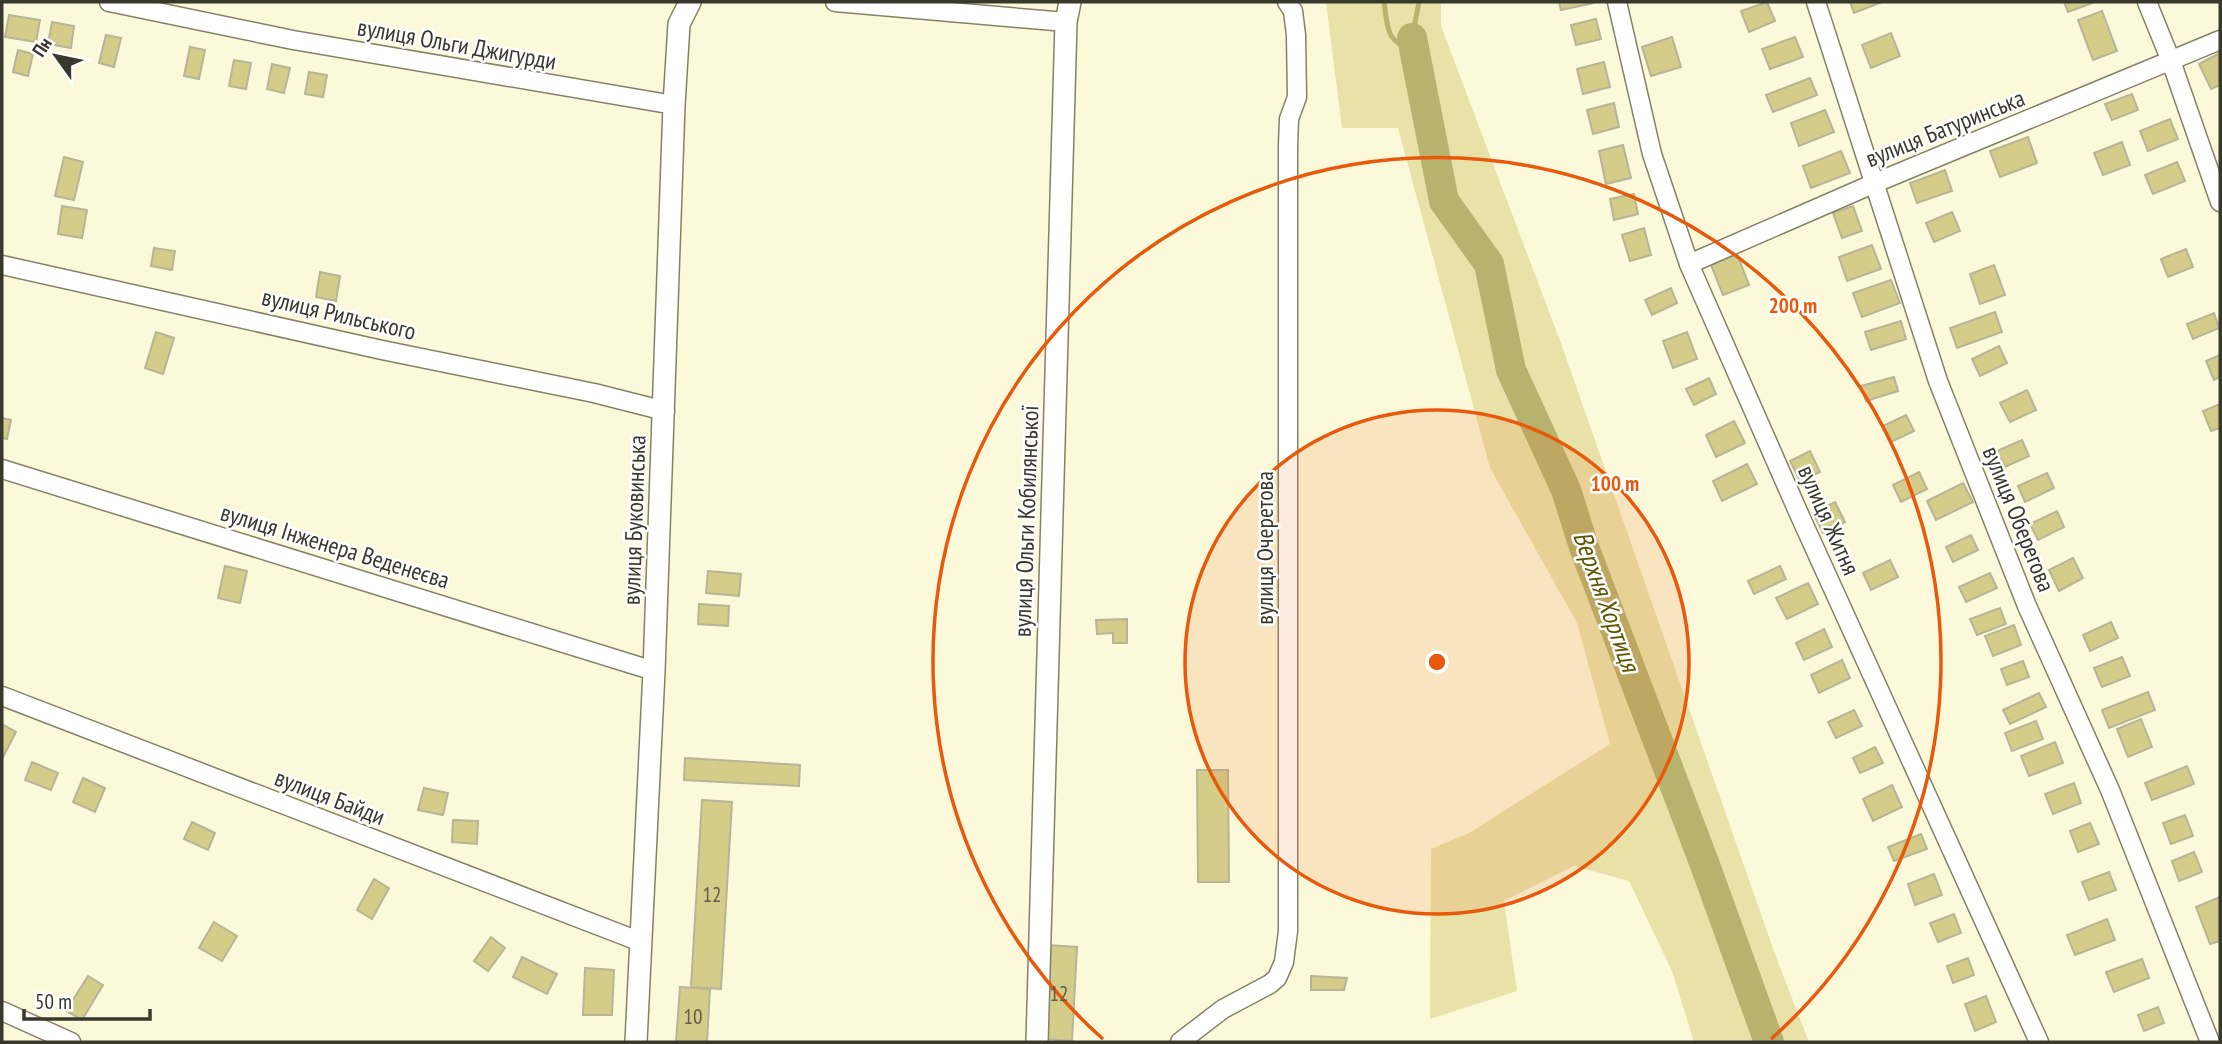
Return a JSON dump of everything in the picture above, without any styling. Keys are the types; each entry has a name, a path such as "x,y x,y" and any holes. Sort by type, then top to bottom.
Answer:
{"street":[{"name":"вулиця Ольги Джигурди","path":"109,2 293,40 674,106"},
{"name":"вулиця Буковинська","path":"636,1042 665,411 674,106 679,24 690,2"},
{"path":"835,2 1068,12"},
{"name":"вулиця Очеретова","path":"1180,1042 1223,1009 1277,978 1284,962 1288,931 1288,146 1289,119 1297,97 1294,18 1287,2"},
{"name":"вулиця Житня","path":"1617,2 1652,154 1689,264 1800,516 2039,1042"},
{"name":"вулиця Оберегова","path":"1816,2 1938,381 2027,606 2110,790 2210,1042"},
{"path":"2147,2 2171,61 2220,202"},
{"name":"вулиця Ольги Кобилянської","path":"1037,1042 1068,12"},
{"name":"вулиця Батуринська","path":"1689,264 1875,183 2220,40"},
{"name":"вулиця Рильського","path":"2,265 247,318 382,351 594,393 665,411"},
{"name":"вулиця Інженера Веденеєва","path":"2,468 654,671"},
{"name":"вулиця Байди","path":"2,696 641,942"},
{"path":"2,1011 71,1042"}],"shaded area":[{"path":"1326,2 1441,2 1441,26 1562,346 1776,957 1809,1042 1694,1042 1672,971 1629,881 1574,866 1504,901 1517,991 1430,1019 1431,849 1469,833 1610,744 1577,623 1490,468 1398,128 1342,128"}],"building":[{"path":"1559,2 1594,2 1594,3 1561,10"},
{"path":"1767,2 1775,21 1749,32 1741,11"},
{"path":"1850,2 1882,2 1854,13"},
{"path":"2064,2 2095,2 2068,12"},
{"path":"2102,11 2117,51 2093,60 2078,20"},
{"path":"9,15 40,20 36,42 5,37"},
{"path":"1596,19 1601,39 1576,45 1571,25"},
{"path":"52,22 74,26 71,48 48,44"},
{"path":"1891,33 1900,56 1871,68 1862,45"},
{"path":"106,35 121,38 114,67 99,63"},
{"path":"1672,37 1681,67 1651,76 1642,47"},
{"path":"1795,37 1803,57 1770,69 1762,49"},
{"path":"190,47 205,50 199,79 184,76"},
{"path":"18,50 33,54 28,76 13,72"},
{"path":"2220,53 2220,85 2211,89 2199,64"},
{"path":"234,60 251,63 246,89 229,86"},
{"path":"1604,62 1610,87 1583,94 1577,69"},
{"path":"272,64 290,68 284,93 267,89"},
{"path":"309,72 327,75 323,97 305,94"},
{"path":"1810,78 1817,95 1773,112 1766,95"},
{"path":"2132,94 2138,110 2112,120 2105,104"},
{"path":"1614,103 1619,127 1593,134 1587,110"},
{"path":"1825,110 1834,132 1799,146 1791,123"},
{"path":"2170,119 2178,139 2148,151 2140,131"},
{"path":"2028,137 2037,163 2000,177 1990,151"},
{"path":"2122,142 2130,165 2103,175 2094,153"},
{"path":"1623,145 1631,178 1606,184 1599,151"},
{"path":"1841,151 1850,173 1811,188 1803,166"},
{"path":"64,157 83,162 74,200 55,196"},
{"path":"2177,162 2185,181 2153,194 2145,175"},
{"path":"1945,170 1952,191 1917,203 1910,183"},
{"path":"1634,194 1638,214 1614,220 1610,199"},
{"path":"62,206 87,210 82,238 58,234"},
{"path":"1853,206 1862,231 1842,238 1833,213"},
{"path":"1952,212 1960,231 1934,242 1926,223"},
{"path":"1644,228 1651,255 1630,261 1622,235"},
{"path":"1872,245 1881,269 1847,281 1839,257"},
{"path":"154,248 175,251 172,270 151,266"},
{"path":"2186,249 2193,267 2168,277 2161,259"},
{"path":"1737,254 1749,285 1723,295 1711,265"},
{"path":"1994,265 2005,295 1980,304 1970,274"},
{"path":"320,272 340,276 336,301 316,297"},
{"path":"1891,280 1900,303 1862,317 1853,293"},
{"path":"1671,288 1677,303 1652,315 1645,300"},
{"path":"1995,312 2002,332 1957,348 1950,328"},
{"path":"2214,313 2219,328 2193,339 2187,324"},
{"path":"1901,321 1906,339 1871,350 1865,332"},
{"path":"156,332 174,338 163,374 145,368"},
{"path":"1687,332 1697,359 1673,368 1663,341"},
{"path":"1999,346 2007,363 1980,376 1972,359"},
{"path":"2220,355 2220,377 2214,380 2206,361"},
{"path":"1894,377 1898,391 1866,401 1861,386"},
{"path":"1709,378 1716,394 1694,405 1686,389"},
{"path":"2027,390 2036,410 2010,422 2000,403"},
{"path":"2220,404 2220,428 2211,431 2203,411"},
{"path":"1906,415 1914,431 1891,442 1883,426"},
{"path":"2,418 11,420 7,439 2,438"},
{"path":"1734,421 1745,443 1716,457 1706,435"},
{"path":"2022,440 2029,456 2005,467 1997,451"},
{"path":"1810,451 1820,472 1800,481 1790,461"},
{"path":"1747,464 1757,484 1722,501 1713,481"},
{"path":"1919,472 1927,489 1901,502 1893,485"},
{"path":"2047,473 2054,488 2025,502 2018,486"},
{"path":"1963,483 1973,502 1936,520 1927,501"},
{"path":"1835,502 1845,522 1823,533 1813,513"},
{"path":"2057,511 2064,527 2038,540 2030,524"},
{"path":"1971,535 1978,550 1953,562 1946,547"},
{"path":"2073,558 2083,578 2059,591 2049,570"},
{"path":"1890,560 1898,577 1871,590 1863,573"},
{"path":"225,566 247,571 240,603 218,598"},
{"path":"1780,566 1786,579 1754,594 1748,581"},
{"path":"708,571 741,574 739,596 706,593"},
{"path":"1990,573 1997,588 1966,602 1959,587"},
{"path":"1808,583 1818,604 1787,619 1776,598"},
{"path":"699,604 729,606 728,626 698,624"},
{"path":"2000,608 2006,624 1977,635 1970,619"},
{"path":"1127,619 1127,643 1113,643 1113,633 1097,634 1096,620"},
{"path":"2111,622 2118,638 2090,651 2083,635"},
{"path":"2014,625 2021,645 1993,656 1985,636"},
{"path":"1824,629 1832,647 1804,660 1796,643"},
{"path":"2122,657 2130,676 2102,687 2094,668"},
{"path":"1842,660 1850,678 1819,693 1811,675"},
{"path":"2023,661 2029,677 2007,685 2001,669"},
{"path":"2148,692 2155,710 2109,728 2102,710"},
{"path":"2039,693 2046,707 2010,724 2003,710"},
{"path":"1854,710 1862,726 1836,738 1828,722"},
{"path":"2141,719 2152,747 2128,757 2117,729"},
{"path":"2036,721 2043,739 2012,751 2005,733"},
{"path":"2,724 16,732 3,757 2,756"},
{"path":"2055,742 2063,763 2029,776 2021,756"},
{"path":"1875,747 1883,763 1860,773 1853,758"},
{"path":"685,758 800,765 799,786 684,780"},
{"path":"32,762 58,773 51,790 25,780"},
{"path":"2187,766 2194,784 2152,800 2145,783"},
{"path":"1197,770 1228,770 1229,882 1198,882"},
{"path":"83,778 105,788 95,812 73,802"},
{"path":"2074,783 2081,803 2053,814 2045,794"},
{"path":"1892,785 1902,807 1873,821 1863,799"},
{"path":"424,788 448,793 443,815 418,810"},
{"path":"702,800 732,802 721,989 691,987"},
{"path":"2185,815 2193,836 2171,844 2163,823"},
{"path":"453,820 478,821 477,844 452,842"},
{"path":"192,822 215,833 208,850 184,839"},
{"path":"2090,823 2099,844 2078,852 2070,831"},
{"path":"1921,834 1927,849 1894,861 1888,847"},
{"path":"2194,852 2202,872 2179,881 2172,861"},
{"path":"2109,872 2116,890 2089,900 2082,882"},
{"path":"1934,874 1942,895 1915,905 1908,884"},
{"path":"374,879 389,888 372,919 357,910"},
{"path":"2220,897 2220,941 2210,944 2196,907"},
{"path":"1954,914 1961,933 1938,942 1930,923"},
{"path":"2107,919 2115,940 2075,955 2067,935"},
{"path":"214,922 237,936 222,961 199,948"},
{"path":"491,937 505,948 488,971 474,961"},
{"path":"1047,945 1077,947 1072,1041 1042,1039"},
{"path":"522,957 557,974 547,994 513,977"},
{"path":"1968,958 1974,975 1953,983 1947,966"},
{"path":"2142,959 2149,978 2114,992 2106,972"},
{"path":"585,968 614,970 612,1015 583,1015"},
{"path":"88,976 103,985 82,1020 66,1011"},
{"path":"1311,976 1347,978 1344,990 1311,990"},
{"path":"680,987 710,989 707,1042 676,1042"},
{"path":"1986,996 1996,1022 1975,1031 1965,1004"},
{"path":"2158,1007 2164,1023 2144,1031 2138,1015"}],"waterway":[{"path":"1384,2 1388,27 1393,38 1414,50"},
{"name":"Верхня Хортиця","path":"1412,38 1419,2"},
{"name":"Верхня Хортиця","path":"1412,38 1444,201 1489,264 1511,370 1566,490 1584,547 1769,1042"}]}
